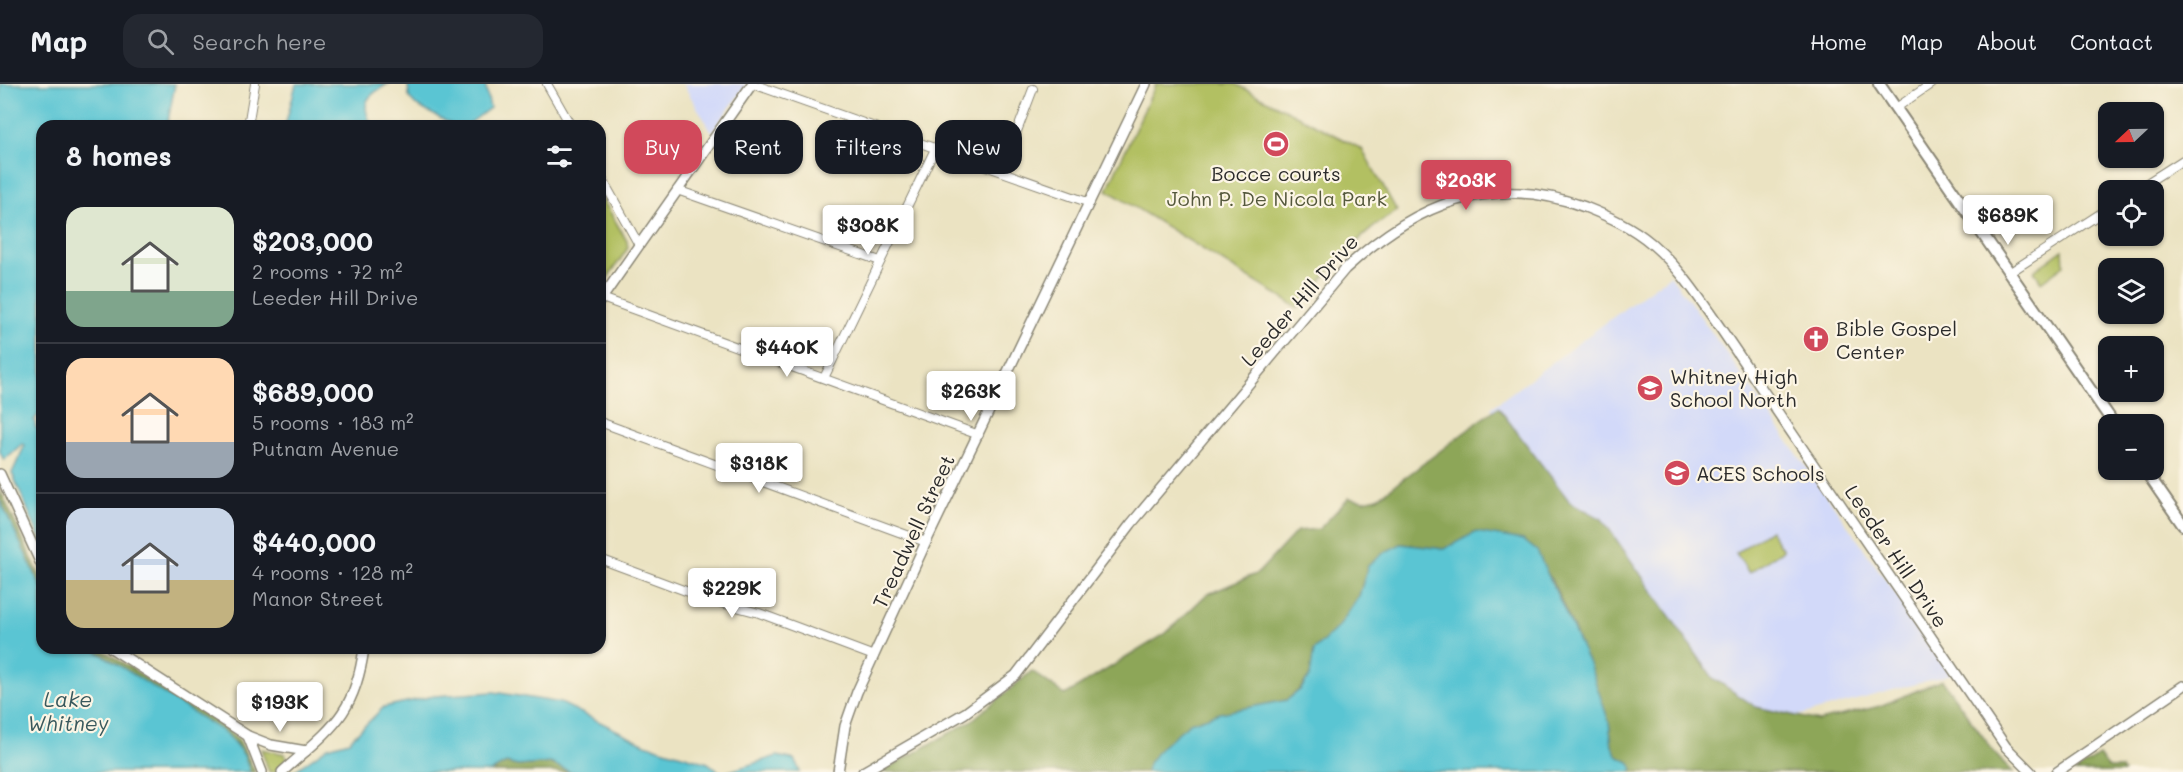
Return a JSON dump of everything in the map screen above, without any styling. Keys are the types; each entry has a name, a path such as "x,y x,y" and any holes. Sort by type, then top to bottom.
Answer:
{"main road":[{"path":"1879,84 2107,414"},
{"path":"2152,480 2183,525"}],"street":[{"path":"249,120 255,84"},
{"path":"547,84 568,120"},
{"path":"606,292 753,84 935,147"},
{"name":"Treadwell Street","path":"838,772 845,726 874,656 926,542 1146,84"},
{"path":"1896,108 1931,84"},
{"path":"1021,120 1033,89"},
{"path":"824,378 935,149"},
{"path":"2152,180 2183,160"},
{"path":"1011,174 1090,202"},
{"path":"606,186 639,245"},
{"path":"677,190 880,261"},
{"name":"Leeder Hill Drive","path":"863,772 965,713 1016,675 1131,524 1345,269 1363,252 1390,230 1435,206 1467,197 1502,193 1535,194 1562,199 1618,220 1651,243 1669,260 1721,329 2006,747 2031,772"},
{"path":"2009,273 2098,215"},
{"path":"606,301 979,435"},
{"path":"606,424 926,542"},
{"path":"0,474 36,553"},
{"path":"606,561 710,600 759,613 874,656"},
{"path":"120,654 248,736 271,745 306,751"},
{"path":"282,772 346,711 357,687 363,654"},
{"path":"2057,772 2183,686"},
{"path":"248,736 262,772"}],"shaded area":[{"path":"683,84 747,84 721,120 714,120 712,132"},
{"name":"ACES Schools","path":"1670,275 1952,674 1738,732 1491,408"}],"green space":[{"name":"John P. De Nicola Park","path":"1156,84 1235,84 1362,149 1397,211 1356,243 1298,308 1107,190"},
{"path":"606,205 627,241 628,248 606,280"},
{"path":"2063,250 2064,265 2041,282 2034,271"},
{"path":"1498,407 1570,502 1602,519 1713,678 1756,707 1819,721 1880,706 1942,680 1997,756 2013,772 1630,772 1632,769 1629,762 1617,756 1612,746 1609,722 1576,634 1552,580 1523,540 1464,539 1444,549 1401,544 1368,566 1359,596 1340,626 1314,650 1310,676 1301,688 1287,700 1259,706 1149,763 1146,772 881,772 971,721 1032,671 1065,695 1165,634 1206,595 1258,573 1297,531 1319,529 1349,498 1364,501 1378,498"},
{"path":"0,490 36,568 36,576 0,500"},
{"path":"1770,530 1783,550 1749,573 1736,553"},
{"path":"101,654 109,654 222,725 239,740 255,772 250,772 236,743"},
{"path":"261,749 285,754 287,758 275,772 269,772"},
{"path":"2099,756 2108,768 2122,768 2124,772 2075,772"},
{"path":"506,763 518,766 550,763 571,772 490,772"}],"water":[{"path":"0,84 175,84 168,120 36,120 36,418 34,420 36,428 36,529 12,473 25,445 22,444 4,460 0,452"},
{"path":"296,84 388,84 375,92 368,100 366,111 369,120 287,120"},
{"path":"408,84 485,84 490,108 474,120 444,120 415,105 409,97"},
{"name":"Lake Whitney","path":"0,500 36,576 36,654 101,654 227,734 244,755 250,772 0,772"},
{"path":"1476,532 1523,540 1537,551 1590,666 1609,722 1612,746 1617,756 1629,762 1633,769 1630,772 1146,772 1149,763 1161,747 1190,723 1220,713 1287,700 1301,689 1310,676 1314,650 1340,625 1359,596 1368,566 1385,552 1401,544 1444,549"},
{"path":"494,692 561,703 645,744 708,763 720,772 571,772 550,763 518,766 506,763 490,772 293,772 328,747 349,741 384,707 434,696"},
{"path":"777,756 795,760 800,772 727,772"}],"place":[{"name":"Bocce courts","path":"1276,144"},
{"name":"Bible Gospel Center","path":"1816,339"},
{"name":"Whitney High School North","path":"1650,388"},
{"name":"ACES Schools","path":"1677,473"}]}
